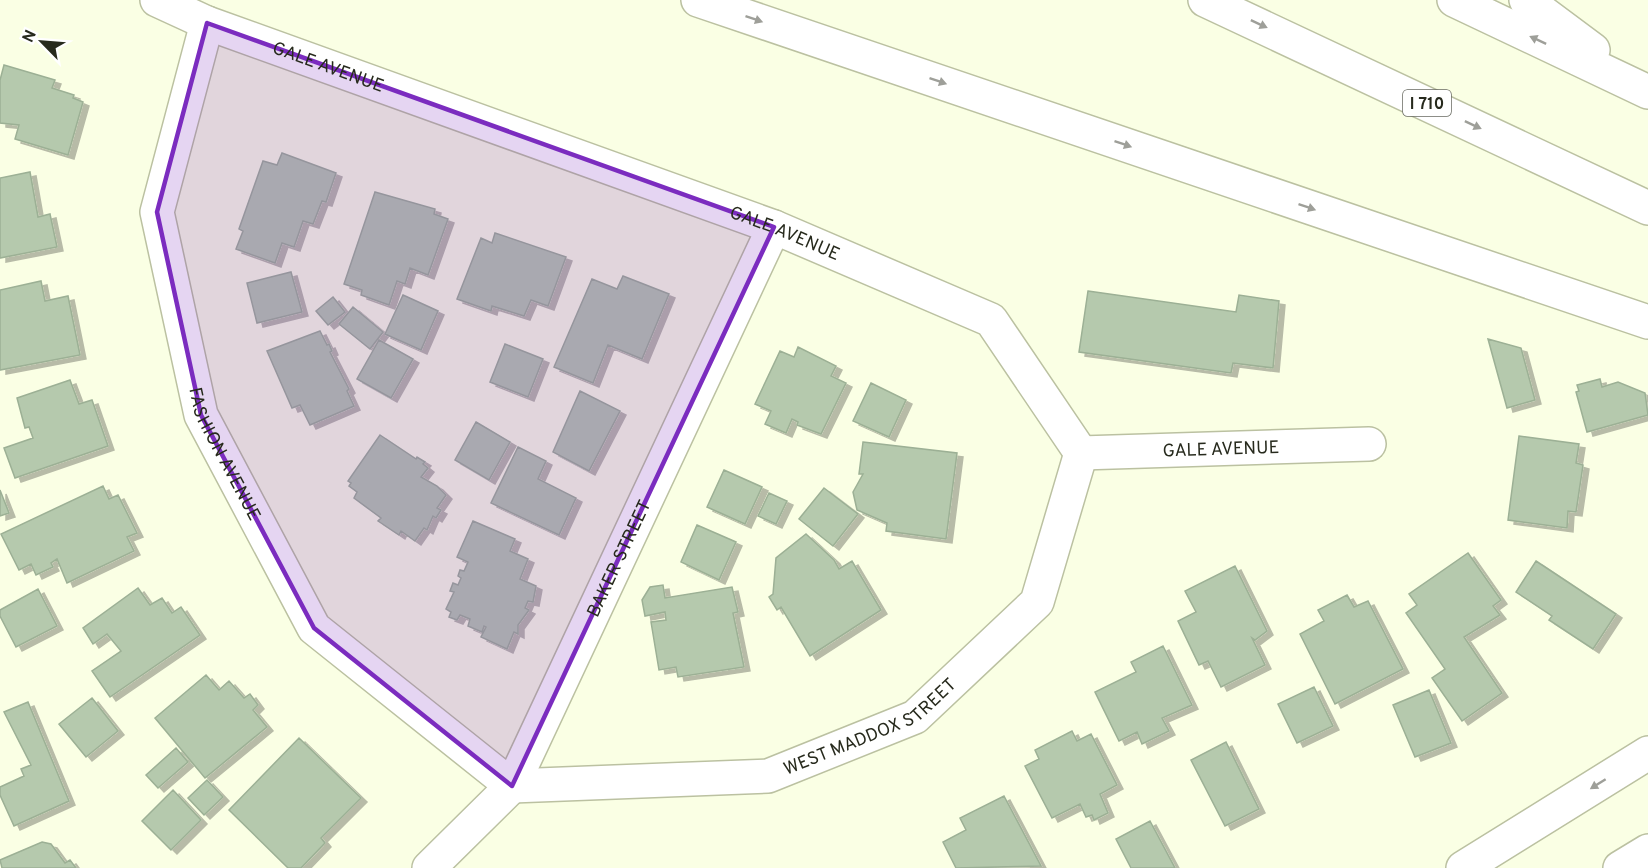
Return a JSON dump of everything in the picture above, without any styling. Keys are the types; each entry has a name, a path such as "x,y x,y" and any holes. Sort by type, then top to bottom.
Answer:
{"main road":[{"name":"GALE AVENUE","path":"157,0 207,23 774,227 991,320 1081,453 1369,444"},
{"path":"698,0 1648,322"},
{"name":"I 710","path":"1205,0 1648,208"},
{"path":"1454,0 1648,91"},
{"path":"1526,0 1648,91"},
{"name":"FASHION AVENUE","path":"207,23 157,212 201,415 314,628 512,786"},
{"name":"BAKER STREET","path":"429,868 512,786 774,227"},
{"name":"WEST MADDOX STREET","path":"512,786 768,776 915,717 1037,602 1081,453"},
{"path":"1463,868 1648,753"},
{"path":"1620,868 1648,851"}],"highlighted area":[{"path":"207,23 774,227 512,786 314,628 201,415 157,212"}],"building":[{"path":"4,65 55,80 52,88 74,95 73,98 83,102 68,155 15,139 19,125 0,123 0,80"},
{"path":"282,153 336,173 326,202 322,201 313,224 303,221 294,247 282,243 275,263 236,249 243,231 239,229 263,161 277,165"},
{"path":"30,172 38,217 50,214 57,247 0,258 0,178"},
{"path":"375,192 435,209 434,214 448,219 428,275 410,268 405,284 397,281 389,305 361,295 362,290 344,284"},
{"path":"495,233 566,257 548,306 531,300 524,316 492,306 491,311 457,299 481,238 492,243"},
{"path":"291,272 302,312 257,323 247,283"},
{"path":"623,276 669,294 642,359 608,345 593,383 554,367 592,279 617,289"},
{"path":"41,281 45,301 68,296 80,355 0,370 0,290"},
{"path":"1088,291 1236,312 1239,295 1279,301 1273,368 1233,363 1231,373 1079,352"},
{"path":"403,295 438,311 421,350 385,334"},
{"path":"333,297 345,312 328,325 316,311"},
{"path":"353,307 383,332 370,349 339,324"},
{"path":"320,331 327,345 329,344 332,351 330,352 349,389 347,391 354,406 310,425 300,405 292,408 267,351"},
{"path":"1488,339 1521,348 1535,400 1507,408"},
{"path":"379,340 413,359 391,398 357,379"},
{"path":"505,344 543,359 528,397 490,382"},
{"path":"798,347 836,366 831,376 846,383 821,434 797,425 798,422 792,419 786,433 765,424 771,411 755,404 780,351 794,357"},
{"path":"1600,379 1602,387 1618,382 1645,393 1648,415 1587,432 1576,392 1579,391 1577,385"},
{"path":"70,380 79,404 92,400 108,446 15,478 4,448 33,438 29,427 25,428 17,398"},
{"path":"871,383 906,400 889,437 853,421"},
{"path":"580,391 620,411 589,471 553,452"},
{"path":"476,422 510,442 489,480 455,460"},
{"path":"380,435 416,459 417,457 425,462 423,464 428,468 421,477 437,486 446,495 437,508 441,510 436,518 433,516 427,530 424,528 415,541 401,531 399,535 378,521 381,518 354,498 357,492 349,486 351,483 348,481"},
{"path":"1519,436 1579,444 1576,463 1583,465 1576,512 1568,511 1567,528 1508,520"},
{"path":"863,442 957,453 946,539 886,531 887,523 857,510 853,492 863,474 859,474"},
{"path":"518,447 546,461 538,479 576,498 559,535 491,503"},
{"path":"724,470 762,487 745,524 707,507"},
{"path":"103,486 109,499 118,495 137,533 127,537 134,551 67,583 57,559 51,563 53,567 36,575 31,564 19,570 1,534"},
{"path":"824,488 858,514 833,546 799,519"},
{"path":"0,490 9,513 0,516"},
{"path":"769,493 787,501 776,524 758,516"},
{"path":"473,521 515,539 510,551 528,559 520,579 536,586 533,602 528,601 525,608 529,610 518,625 518,634 514,632 507,649 481,637 486,627 484,626 482,632 468,626 470,619 460,615 457,620 449,617 451,612 446,609 454,592 450,591 453,583 458,585 461,578 458,576 460,570 464,571 468,562 457,557"},
{"path":"697,525 736,542 719,580 681,562"},
{"path":"806,534 834,560 839,569 852,561 881,610 810,656 781,607 777,610 769,597 773,594 776,558"},
{"path":"1468,553 1501,600 1493,606 1500,615 1464,637 1502,693 1462,721 1432,678 1445,669 1406,613 1417,605 1409,594"},
{"path":"1536,561 1616,614 1593,649 1549,620 1552,616 1516,592"},
{"path":"1235,566 1267,631 1255,640 1252,638 1265,665 1221,687 1208,661 1199,665 1178,621 1196,612 1185,591"},
{"path":"663,585 665,598 732,587 738,612 733,613 744,667 678,677 676,667 659,670 651,622 666,620 665,612 645,616 642,600 650,587"},
{"path":"138,588 150,605 162,598 172,613 181,607 200,635 110,697 92,671 121,651 107,634 93,644 83,628"},
{"path":"38,589 57,626 16,647 0,616 0,610"},
{"path":"1347,595 1354,607 1368,601 1403,669 1335,704 1300,634 1324,621 1318,610"},
{"path":"1163,646 1192,705 1162,718 1169,731 1142,744 1137,732 1119,741 1095,692 1136,672 1131,662"},
{"path":"206,675 219,690 229,681 244,698 250,694 258,705 253,710 267,727 205,778 155,718"},
{"path":"1314,687 1333,726 1297,743 1278,704"},
{"path":"1429,690 1451,743 1415,757 1393,705"},
{"path":"92,698 118,731 86,757 59,724"},
{"path":"28,702 69,801 14,826 0,795 0,787 24,776 21,769 31,765 4,712"},
{"path":"1072,731 1077,741 1091,734 1117,785 1100,794 1108,813 1094,820 1092,815 1086,817 1080,804 1052,818 1025,766 1039,759 1035,750"},
{"path":"299,738 361,798 321,838 325,843 301,868 288,868 229,810"},
{"path":"1226,742 1259,809 1225,826 1191,760"},
{"path":"176,748 188,762 158,788 146,775"},
{"path":"207,780 223,797 204,815 188,798"},
{"path":"173,790 201,820 171,850 142,821"},
{"path":"1004,796 1041,866 956,868 943,842 966,830 960,818"},
{"path":"1150,821 1175,868 1131,868 1116,839"},
{"path":"42,842 51,844 65,863 70,860 76,868 2,868 0,860"}]}
